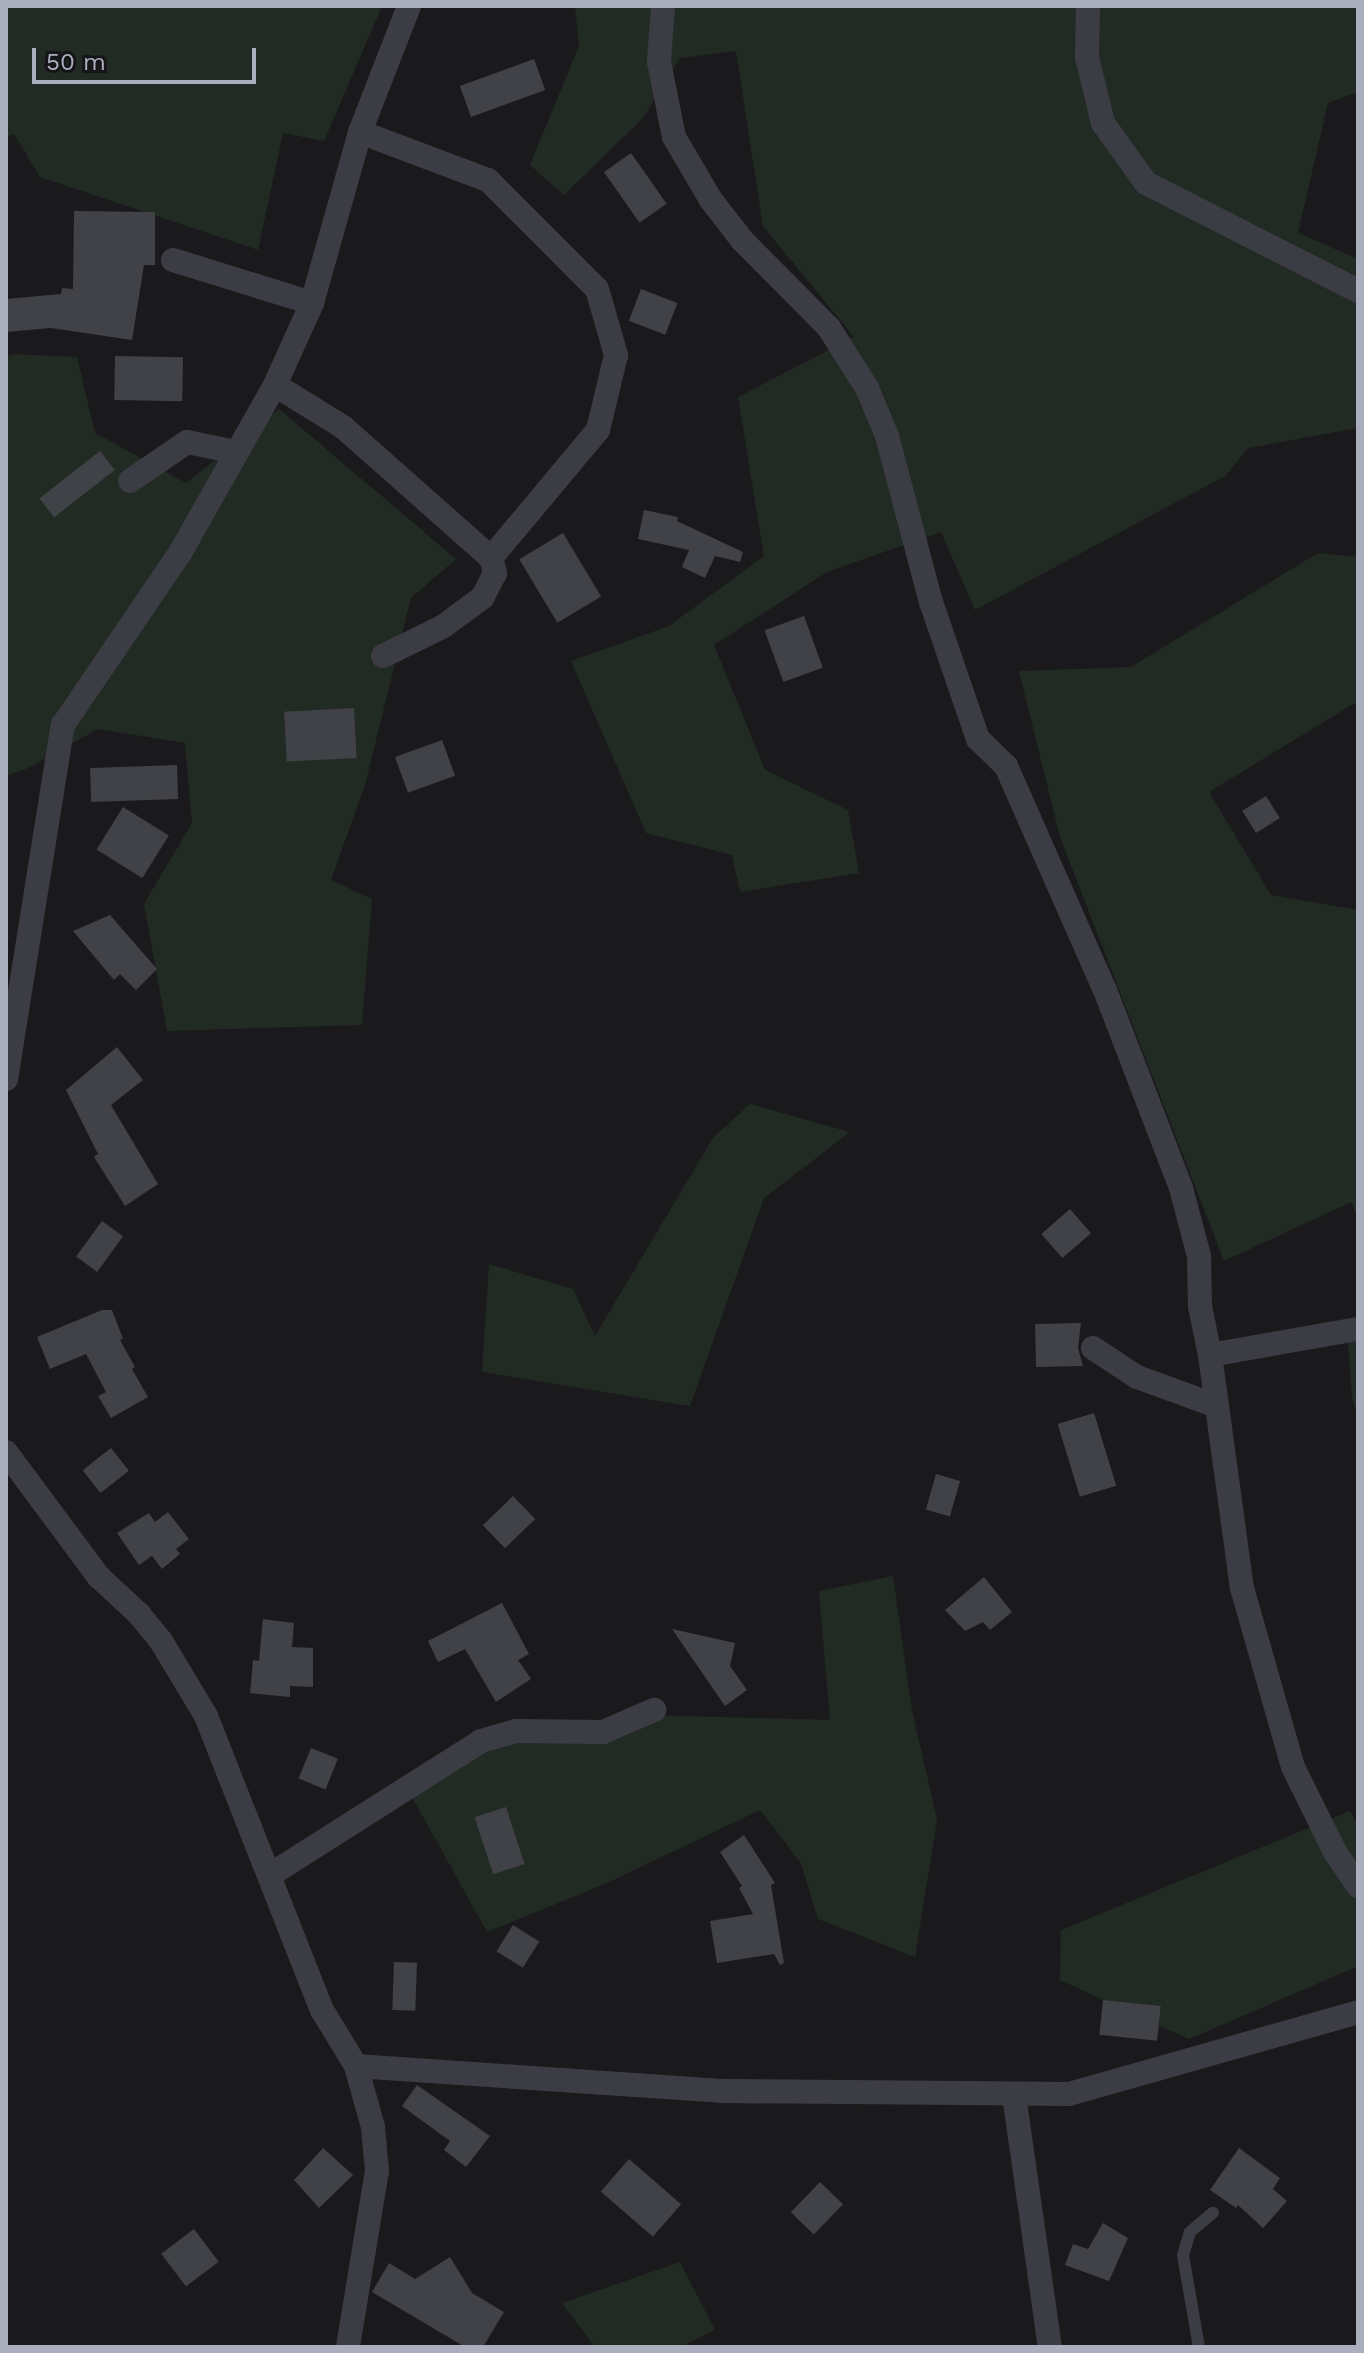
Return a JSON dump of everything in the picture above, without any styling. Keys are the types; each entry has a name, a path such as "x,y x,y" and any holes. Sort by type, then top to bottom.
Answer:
{"street":[{"path":"6,1079 63,725 180,553 275,385 312,303 360,132 409,6"},
{"path":"663,6 659,62 674,137 688,166 742,240 819,317 843,347 867,388 887,436 931,602 978,739 1006,766 1105,990 1181,1188 1199,1256 1200,1306 1210,1355 1242,1588 1293,1767 1335,1852 1358,1886"},
{"path":"1088,6 1087,57 1103,123 1146,183 1358,291"},
{"path":"360,132 488,180 597,289 616,355 598,430 491,558"},
{"path":"173,260 312,303"},
{"path":"275,385 343,427 491,558 495,573 483,597 444,626 383,656"},
{"path":"130,481 187,442 236,452"},
{"path":"1210,1355 1358,1329"},
{"path":"1093,1348 1137,1377 1217,1406"},
{"path":"6,1452 99,1577 139,1614 161,1641 206,1716 322,2010 356,2066 373,2127 377,2171 348,2347"},
{"path":"270,1875 481,1741 516,1731 603,1732 654,1710"},
{"path":"356,2066 721,2091 1069,2094 1358,2012"},
{"path":"1014,2095 1050,2347"}],"lane":[{"path":"1199,2347 1183,2255 1190,2232 1213,2213"}],"shaded area":[{"path":"6,6 382,6 324,141 283,133 258,250 40,177 14,134 6,138"},
{"path":"575,6 1358,6 1358,92 1328,103 1298,233 1358,259 1358,428 1248,448 1225,476 975,610 941,532 827,572 714,645 765,770 848,810 859,873 740,892 732,855 646,833 571,661 669,626 764,556 738,397 854,337 763,226 736,51 680,58 643,118 564,195 530,165 579,46"},
{"path":"6,356 77,357 95,433 186,483 279,409 456,559 411,598 365,785 331,880 372,899 362,1025 167,1031 144,904 192,823 185,743 98,729 26,769 6,776"},
{"path":"1318,553 1358,557 1358,701 1209,792 1271,895 1358,910 1358,1218 1351,1202 1224,1261 1060,837 1019,671 1131,667"},
{"path":"750,1104 850,1132 764,1198 690,1406 482,1372 489,1264 573,1289 595,1336 713,1138"},
{"path":"1358,1323 1358,1419 1352,1396 1347,1331"},
{"path":"893,1576 912,1710 937,1820 915,1957 818,1919 801,1863 760,1810 605,1884 487,1932 401,1777 520,1733 651,1715 830,1720 819,1591"},
{"path":"1350,1811 1358,1826 1358,1966 1189,2039 1060,1980 1061,1930"},
{"path":"680,2262 715,2330 681,2347 595,2347 562,2303"}],"building":[{"path":"534,59 545,90 471,117 460,86"},
{"path":"631,153 667,204 640,223 604,172"},
{"path":"74,211 155,212 155,265 144,265 132,340 51,328 6,332 6,299 61,294 62,288 73,289"},
{"path":"641,289 677,303 665,335 629,321"},
{"path":"115,356 183,357 182,401 114,400"},
{"path":"100,451 115,470 54,517 39,498"},
{"path":"644,510 678,517 677,521 743,552 740,562 715,556 705,578 682,567 689,550 638,539"},
{"path":"563,533 601,596 557,623 519,559"},
{"path":"804,616 823,668 783,682 765,630"},
{"path":"354,708 357,758 287,762 284,712"},
{"path":"442,740 455,776 408,793 395,757"},
{"path":"177,765 178,799 91,802 90,768"},
{"path":"1266,796 1280,818 1256,833 1242,811"},
{"path":"123,807 169,836 142,878 97,849"},
{"path":"110,915 157,969 136,990 120,974 114,980 73,931"},
{"path":"117,1047 143,1080 111,1105 158,1184 125,1206 94,1157 98,1154 66,1090"},
{"path":"1070,1209 1091,1233 1062,1258 1041,1234"},
{"path":"102,1221 123,1236 97,1272 76,1257"},
{"path":"102,1310 112,1310 123,1339 120,1340 135,1367 132,1369 148,1397 111,1418 98,1396 106,1392 86,1354 50,1369 37,1337"},
{"path":"1081,1323 1078,1348 1083,1366 1036,1367 1035,1324"},
{"path":"1094,1413 1116,1486 1080,1497 1058,1424"},
{"path":"111,1448 129,1471 100,1493 83,1470"},
{"path":"936,1474 960,1481 950,1516 926,1510"},
{"path":"513,1496 535,1519 505,1548 483,1525"},
{"path":"168,1512 189,1539 176,1549 180,1554 162,1569 152,1556 139,1565 117,1533 149,1513 155,1522"},
{"path":"984,1577 1012,1612 990,1630 983,1622 965,1631 945,1610"},
{"path":"502,1603 529,1654 518,1660 531,1679 496,1702 465,1649 438,1662 428,1641"},
{"path":"263,1619 294,1623 292,1647 313,1648 313,1687 290,1686 290,1697 250,1693 253,1660 259,1661"},
{"path":"672,1629 735,1643 730,1666 747,1690 725,1706"},
{"path":"311,1748 338,1759 326,1789 299,1779"},
{"path":"506,1807 525,1864 493,1874 475,1817"},
{"path":"744,1835 775,1883 771,1885 784,1963 780,1965 774,1954 717,1963 710,1921 753,1914 739,1888 742,1886 720,1852"},
{"path":"513,1925 539,1941 523,1968 497,1951"},
{"path":"394,1962 417,1963 415,2011 392,2010"},
{"path":"1103,2000 1161,2006 1157,2041 1099,2035"},
{"path":"417,2085 490,2136 466,2167 444,2150 450,2141 402,2106"},
{"path":"323,2148 353,2175 319,2208 294,2180"},
{"path":"1239,2148 1280,2178 1273,2189 1287,2201 1263,2228 1238,2205 1236,2208 1210,2190"},
{"path":"629,2159 681,2204 653,2237 601,2191"},
{"path":"820,2182 843,2204 814,2234 791,2212"},
{"path":"1103,2223 1128,2238 1109,2281 1065,2265 1073,2244 1088,2249"},
{"path":"194,2229 219,2262 186,2286 161,2254"},
{"path":"450,2257 472,2293 504,2312 483,2347 465,2347 372,2292 389,2263 415,2279"}]}
